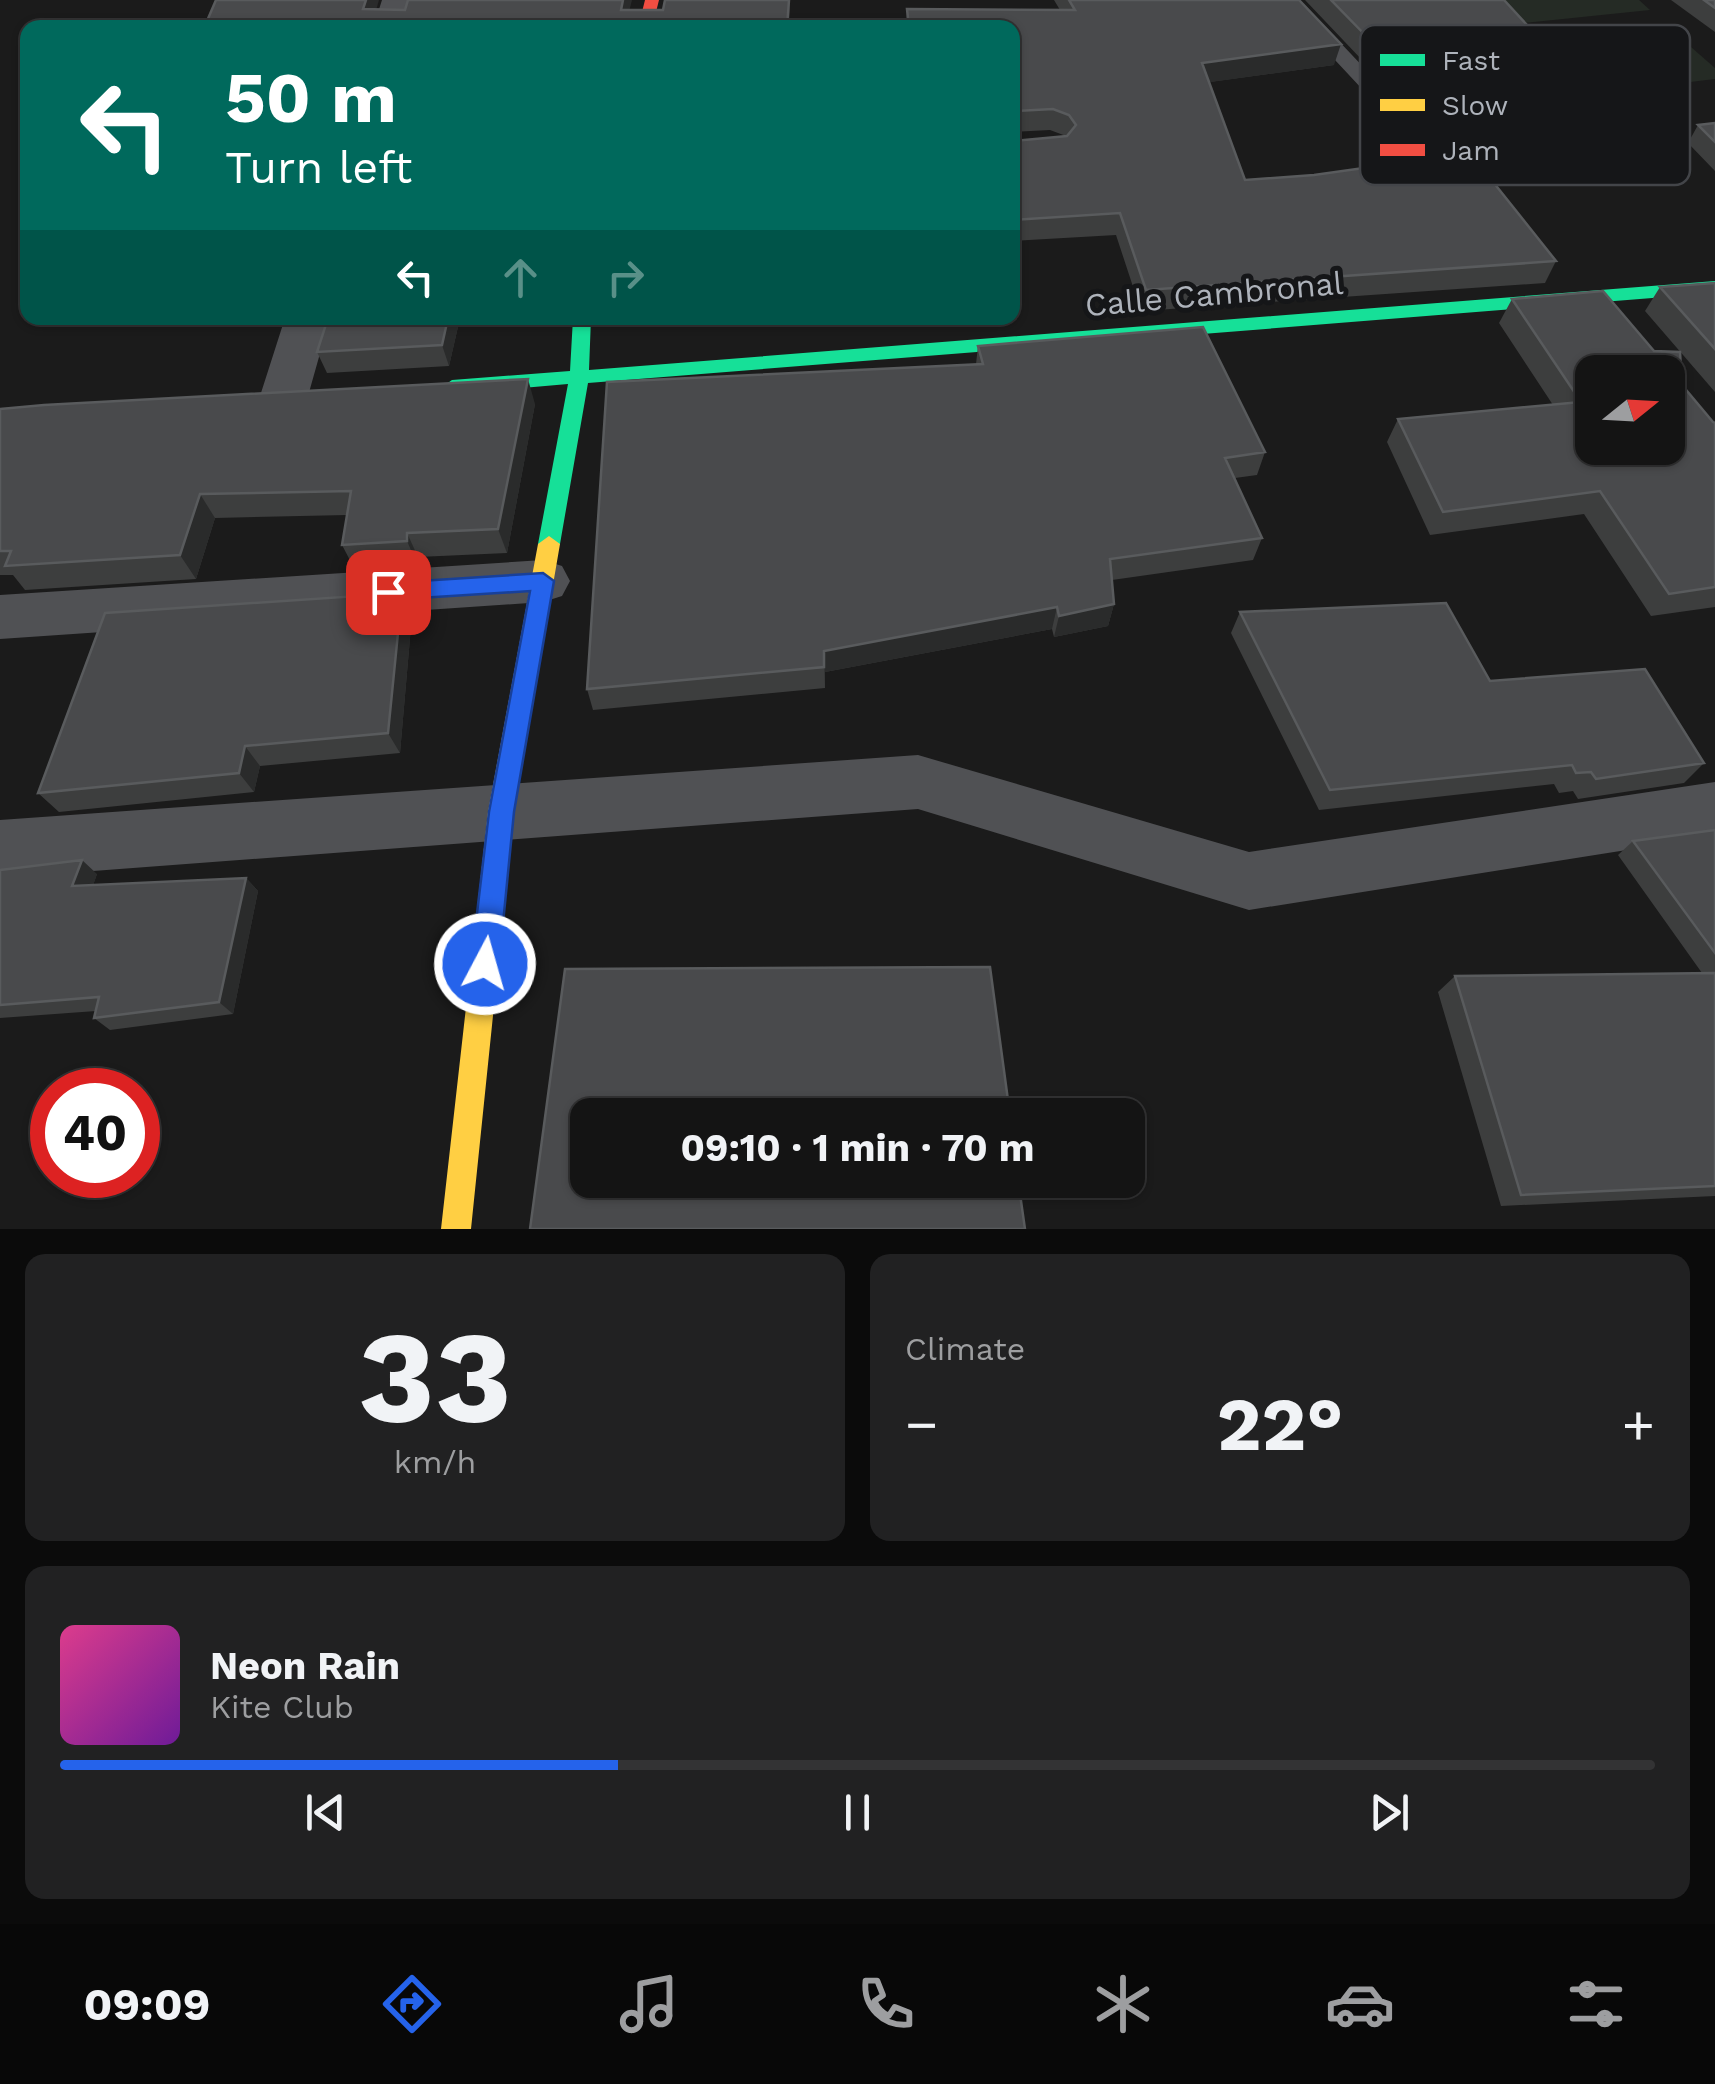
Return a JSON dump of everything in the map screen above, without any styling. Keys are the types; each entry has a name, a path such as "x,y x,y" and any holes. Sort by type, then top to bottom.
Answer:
{"street":[{"name":"Calle Cambronal","path":"421,388 579,379 1715,287"},
{"path":"1601,294 1634,333"},
{"path":"284,396 305,325"},
{"path":"456,1229 501,812 579,379 582,325"},
{"path":"0,617 543,581"},
{"path":"0,849 918,782 1249,880 1715,809"}],"lane":[{"path":"1289,0 1360,76"},
{"path":"1491,0 1515,25"}],"shaded area":[{"path":"1490,0 1639,0 1650,10 1514,24"},
{"path":"1690,46 1715,68 1715,79 1690,82"}],"building":[{"path":"216,0 366,0 363,9 405,10 408,0 623,0 621,10 663,10 665,0 789,0 788,20 207,20"},
{"path":"1069,0 1299,0 1341,44 1202,63 1245,180 1360,169 1360,185 1495,185 1556,261 1146,290 1120,213 1020,219 1020,140 1067,136 1076,125 1069,115 1053,109 1020,111 1020,20 908,20 907,9 1075,10"},
{"path":"1331,0 1504,0 1527,25 1360,25 1360,30"},
{"path":"1715,123 1715,142 1698,125"},
{"path":"1715,283 1715,349 1660,287"},
{"path":"1603,291 1654,351 1680,352 1680,355 1575,355 1575,393 1512,299"},
{"path":"326,325 446,325 442,345 317,352"},
{"path":"1203,327 1265,452 1225,458 1262,538 1110,559 1114,604 1059,616 1057,607 824,651 824,667 587,689 607,382 983,364 978,346"},
{"path":"528,379 498,529 407,533 407,541 342,545 351,491 200,494 180,555 5,566 11,551 0,551 0,409"},
{"path":"1685,389 1715,423 1715,587 1669,594 1600,491 1443,512 1398,419 1575,403 1575,465 1685,465"},
{"path":"402,593 388,733 245,746 239,773 38,793 105,613"},
{"path":"1446,603 1490,681 1645,669 1704,763 1596,779 1591,772 1576,773 1572,765 1330,790 1240,612"},
{"path":"1715,830 1715,953 1633,841"},
{"path":"82,860 72,886 246,878 219,1002 94,1018 99,997 0,1005 0,870"},
{"path":"990,967 1008,1098 570,1098 570,1198 1021,1198 1025,1229 530,1229 565,969"},
{"path":"1715,973 1715,1186 1521,1195 1455,976"}],"traffic: fast":[{"path":"452,387 1715,287"},
{"path":"549,544 579,379 582,325"}],"traffic: slow":[{"path":"456,1229 501,812 549,544"}],"traffic: jam":[{"path":"647,20 652,0"}],"route":[{"path":"388,592 543,581 501,812 485,964"}]}
